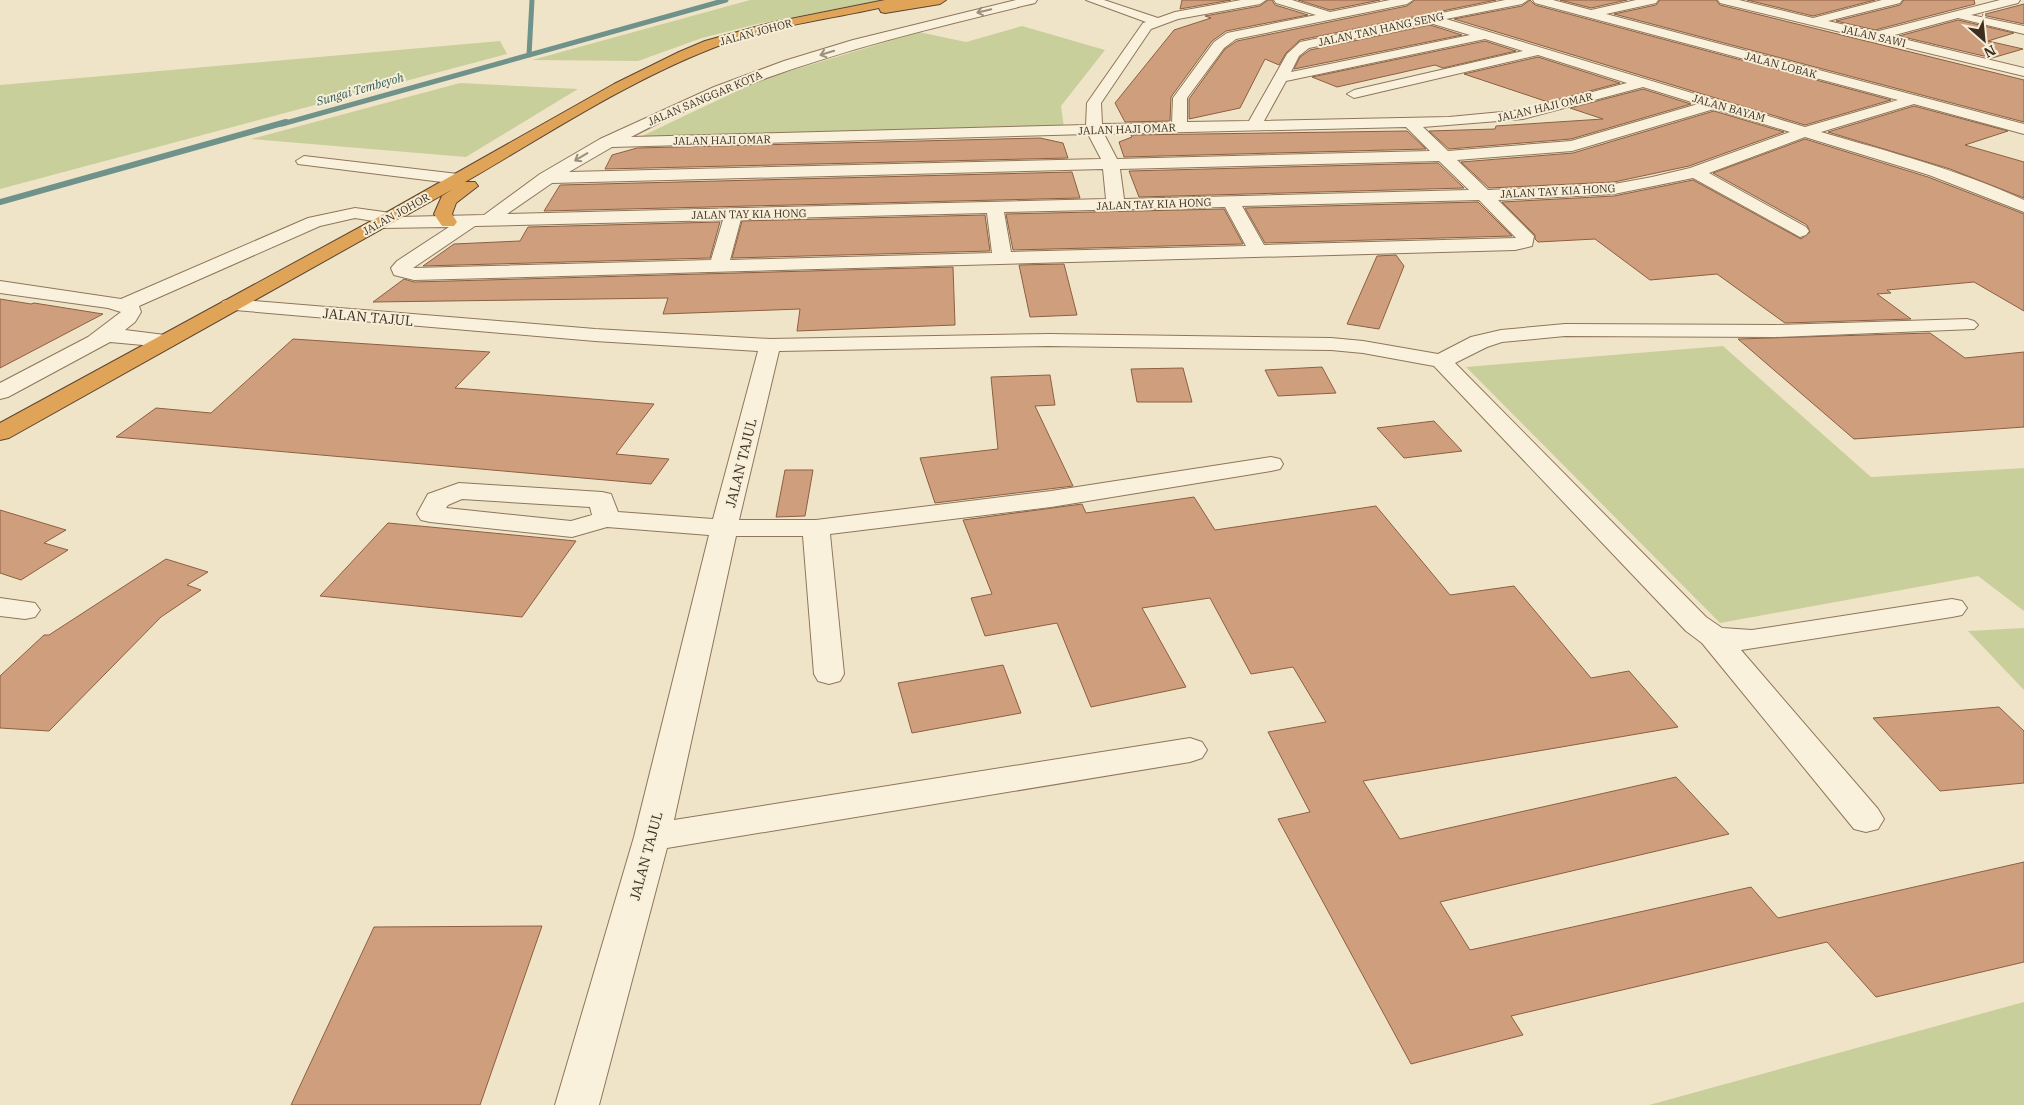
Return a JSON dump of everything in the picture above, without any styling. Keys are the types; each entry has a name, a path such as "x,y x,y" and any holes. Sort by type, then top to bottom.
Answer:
{"highway":[{"name":"JALAN JOHOR","path":"2,431 386,220 607,94 677,58 710,44 802,20 903,0"},
{"name":"JALAN JOHOR","path":"802,20 940,0"},
{"path":"448,222 443,214 448,200 584,120 600,108 607,94"}],"street":[{"name":"JALAN SANGGAR KOTA","path":"719,266 414,274 402,271 400,268 606,142 705,96 756,75 892,34 1031,0"},
{"path":"1092,0 1158,22"},
{"path":"1116,206 1111,163 1094,130 1094,103 1147,26 1175,16 1260,0"},
{"path":"1280,0 1376,30"},
{"path":"1180,127 1180,98 1220,45 1232,36 1407,0"},
{"name":"JALAN TAN HANG SENG","path":"1254,126 1294,54 1305,45 1522,0"},
{"name":"JALAN LOBAK","path":"1539,0 2024,129"},
{"path":"1590,14 1652,0"},
{"name":"JALAN SAWI","path":"1724,0 2024,72"},
{"path":"1746,5 1770,0"},
{"path":"1813,22 1896,0"},
{"path":"1973,0 1996,5"},
{"path":"1876,36 2014,0"},
{"path":"1957,15 2024,30"},
{"name":"JALAN BAYAM","path":"1431,19 1961,180 2024,208"},
{"path":"1281,78 1484,35"},
{"path":"1354,94 1538,52"},
{"name":"JALAN HAJI OMAR","path":"606,142 825,138 1180,127 1411,124 1491,120 1523,114 1644,83"},
{"name":"JALAN TAY KIA HONG","path":"124,305 314,222 355,213 386,220 448,222 733,215 817,192 996,209 1485,196 1614,189 1695,172 1807,132 1913,100"},
{"path":"546,178 817,192 1111,163 1444,156 1572,146 1715,104"},
{"path":"733,215 719,266 1515,244 1525,242 1525,236 1411,124"},
{"path":"817,192 825,138"},
{"path":"304,161 458,179"},
{"path":"1695,172 1800,231"},
{"path":"1231,202 1258,251"},
{"path":"996,209 1002,258"},
{"path":"0,287 124,305 130,308 131,312 128,318 108,335 0,392"},
{"name":"JALAN TAJUL","path":"230,305 595,335 770,345 724,528 652,837 577,1105"},
{"path":"1441,362 1479,342 1528,332 1565,330 1775,331 1967,325"},
{"path":"108,335 165,341"},
{"path":"770,345 1049,340 1330,344 1363,347 1441,362 1616,544 1696,624 1713,636 1866,819"},
{"path":"606,519 602,500 459,491 437,500 430,514 572,529 606,519 724,528 816,528 1051,500 1272,464"},
{"path":"816,528 829,674"},
{"path":"1713,636 1731,640 1752,640 1952,608"},
{"path":"652,837 1190,750"}],"green space":[{"path":"750,0 883,0 757,24 702,38 638,61 532,60"},
{"path":"1022,26 1105,50 1061,106 1064,128 640,137 760,80 919,32 966,42"},
{"path":"500,41 507,54 0,189 0,85"},
{"path":"460,83 578,89 466,157 251,139"},
{"path":"1723,346 1871,477 2024,468 2024,611 1978,576 1720,623 1466,367"},
{"path":"2024,628 2024,690 1968,631"},
{"path":"2024,1002 2024,1105 1649,1105"}],"building":[{"path":"1182,0 1231,0 1180,9"},
{"path":"1268,0 1272,0 1275,5 1308,15 1226,31 1212,41 1171,97 1170,121 1125,122 1115,103 1174,30 1211,18 1205,16 1260,6"},
{"path":"1298,0 1380,0 1330,10"},
{"path":"1415,0 1496,0 1300,40 1286,53 1279,65 1265,59 1240,108 1189,119 1189,99 1225,49 1237,41 1407,6"},
{"path":"1530,0 1535,5 1891,100 1805,125 1454,19 1522,6"},
{"path":"1560,0 1627,0 1591,8"},
{"path":"1660,0 1716,0 1720,5 2024,80 2024,122 1614,14 1656,5"},
{"path":"1747,0 1875,0 1813,16"},
{"path":"1904,0 1974,0 1975,4 1875,30 1836,21 1900,5"},
{"path":"2024,4 2024,24 1982,15"},
{"path":"1958,20 2014,33 1988,41 2023,49 1992,58 1899,36"},
{"path":"1430,25 1462,35 1294,69 1300,57 1310,50"},
{"path":"1485,41 1516,51 1443,68 1435,65 1337,87 1312,77"},
{"path":"1538,57 1620,83 1548,102 1464,74"},
{"path":"1643,89 1691,104 1571,139 1449,149 1429,131 1495,129 1496,126 1603,119 1570,108"},
{"path":"1914,106 2008,131 1965,145 2024,162 2024,198 1950,169 1828,132"},
{"path":"1714,111 1784,132 1689,166 1614,182 1489,188 1461,162 1573,153"},
{"path":"1407,131 1426,149 1124,157 1119,142 1132,137 1131,135"},
{"path":"1040,138 1063,143 1068,158 605,169 612,155 637,148"},
{"path":"1805,139 1928,177 2024,214 2024,311 1974,282 1887,290 1891,293 1877,294 1911,319 1785,323 1717,274 1650,280 1595,239 1538,242 1535,239 1535,235 1502,202 1614,196 1693,180 1801,239 1810,232 1807,225 1713,173"},
{"path":"1438,163 1464,188 1139,197 1129,171"},
{"path":"1072,172 1080,198 544,211 560,185"},
{"path":"1478,202 1512,236 1265,243 1245,208"},
{"path":"1224,209 1243,244 1013,250 1006,214"},
{"path":"985,215 990,251 732,258 742,221"},
{"path":"720,222 710,258 423,266 454,244 520,241 528,227"},
{"path":"1396,255 1404,266 1379,329 1347,324 1377,256"},
{"path":"1064,264 1077,315 1030,317 1019,265"},
{"path":"953,267 955,325 797,331 800,309 663,314 668,298 373,302 404,279 414,282"},
{"path":"0,299 34,303 103,314 0,368"},
{"path":"1930,333 1965,358 2024,352 2024,427 1854,439 1738,339"},
{"path":"293,339 490,352 455,388 654,404 616,454 669,459 651,484 116,437 156,408 211,413"},
{"path":"1322,367 1336,393 1278,396 1265,370"},
{"path":"1183,368 1192,402 1137,402 1131,369"},
{"path":"1050,375 1055,405 1035,406 1073,486 935,503 920,458 998,449 991,377"},
{"path":"1434,421 1462,451 1404,458 1377,428"},
{"path":"785,470 813,470 805,516 776,517"},
{"path":"1194,497 1215,530 1376,506 1450,595 1514,586 1591,678 1629,671 1678,727 1363,781 1400,839 1676,777 1729,834 1440,902 1470,950 1751,887 1778,918 2024,862 2024,962 1876,997 1827,942 1511,1016 1523,1035 1411,1064 1278,819 1310,812 1268,732 1326,722 1293,667 1251,674 1210,598 1142,608 1186,687 1091,707 1057,623 985,636 971,598 992,594 963,520 1082,504 1086,513"},
{"path":"0,510 66,530 44,543 68,550 21,580 0,573"},
{"path":"388,523 576,541 522,617 320,596"},
{"path":"166,559 208,572 187,585 201,590 161,617 49,731 0,728 0,676 44,635 49,635"},
{"path":"1003,665 1021,713 912,733 898,683"},
{"path":"1999,707 2024,731 2024,783 1940,791 1873,718"},
{"path":"542,926 480,1105 291,1105 374,927"}],"waterway":[{"path":"529,55 532,0"},
{"name":"Sungai Tembeyoh","path":"282,124 726,0"},
{"name":"Sungai Tembeyoh","path":"0,202 286,122"}]}
